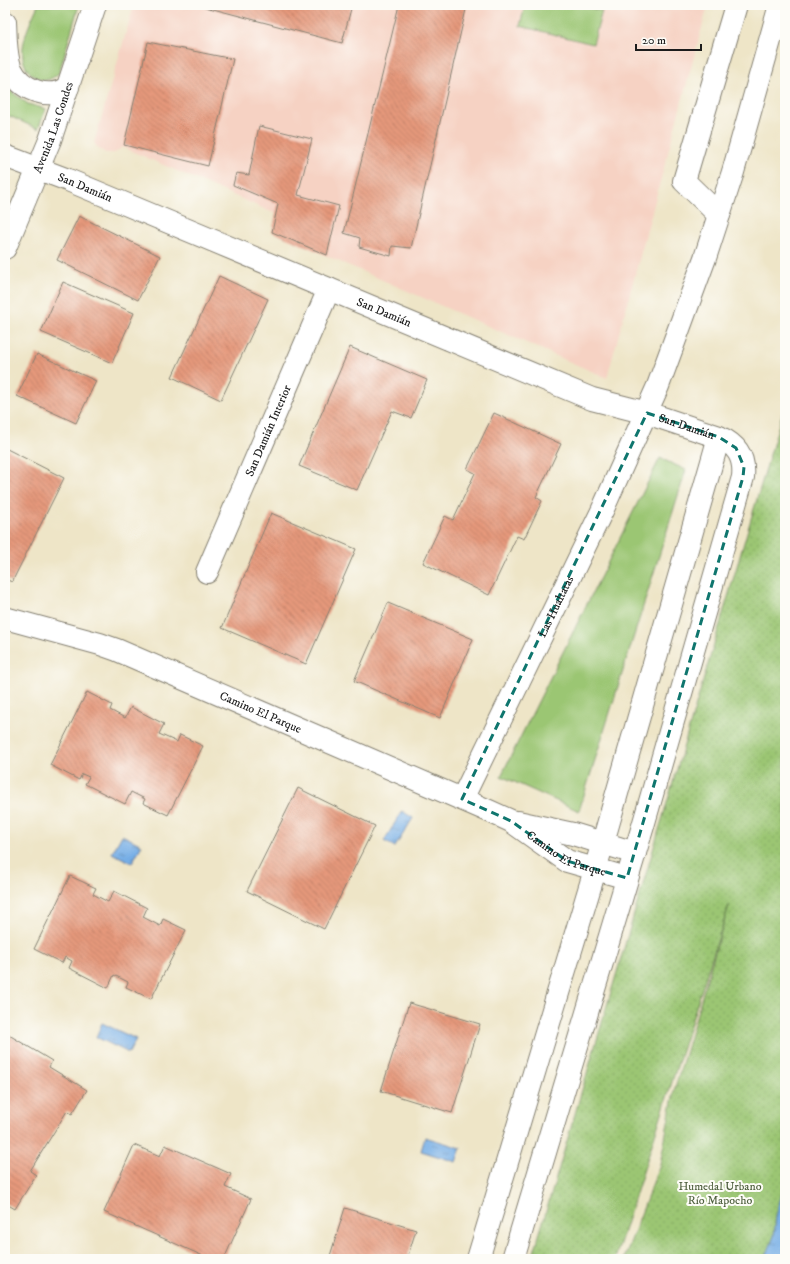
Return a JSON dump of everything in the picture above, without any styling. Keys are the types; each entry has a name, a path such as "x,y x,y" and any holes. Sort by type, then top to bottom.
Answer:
{"street":[{"path":"5,18 10,5"},
{"name":"Avenida Las Condes","path":"5,248 39,169 95,5"},
{"path":"719,216 684,181 736,5"},
{"name":"Las Hualtatas","path":"462,799 577,562 647,413 719,216 744,136 780,5"},
{"path":"5,22 8,58 11,68 20,81 41,93 56,93 68,87"},
{"name":"San Damián","path":"5,156 592,400 647,413 718,437 728,441 736,448 741,456 744,467 743,477 635,853"},
{"name":"San Damián Interior","path":"206,572 328,290"},
{"path":"478,1259 595,870 718,437"},
{"name":"Camino El Parque","path":"5,618 117,650 511,821 573,834 635,853"},
{"name":"Camino El Parque","path":"511,821 559,857 595,870 626,878"},
{"path":"513,1259 626,878 635,853"}],"highlighted area":[{"path":"647,413 719,437 736,448 744,467 743,477 627,878 567,861 511,821 462,799"}],"shaded area":[{"path":"134,5 708,5 607,378 272,232 276,214 122,147 115,153 106,153 99,149 94,143"}],"green space":[{"path":"38,5 79,5 59,73 46,80 37,78 29,71 24,63 23,53 26,33"},
{"path":"525,5 578,5 602,11 593,44 520,26"},
{"path":"5,87 28,104 46,109 38,129 5,114"},
{"name":"Humedal Urbano Río Mapocho","path":"785,404 785,1259 624,1259 660,1164 674,1091 729,905 615,1259 532,1259"},
{"path":"660,458 686,470 579,811 501,776"}],"water":[{"path":"402,811 413,818 395,847 384,841"},
{"path":"122,835 142,845 132,863 112,853"},
{"path":"102,1023 136,1039 129,1053 96,1037"},
{"path":"425,1137 461,1148 456,1162 421,1151"},
{"path":"785,1182 785,1259 765,1259 774,1236 776,1216"}],"building":[{"path":"198,5 352,5 342,43"},
{"path":"399,5 467,5 411,248 392,246 391,256 359,247 360,238 344,233"},
{"path":"148,42 233,59 208,166 124,145"},
{"path":"259,126 312,139 298,195 339,206 327,255 272,232 278,204 233,185 236,173 249,175"},
{"path":"79,216 160,256 138,300 57,260"},
{"path":"219,276 268,299 221,400 172,377"},
{"path":"63,282 134,313 112,363 41,332"},
{"path":"350,347 427,380 411,418 392,411 357,490 299,466"},
{"path":"37,354 96,381 76,423 17,396"},
{"path":"494,413 561,444 536,497 542,501 524,539 517,536 489,595 423,563 445,516 453,520 475,473 467,469"},
{"path":"5,448 64,478 12,582 5,579"},
{"path":"271,513 356,549 306,664 222,628"},
{"path":"388,603 473,639 440,718 354,681"},
{"path":"87,692 112,705 110,710 125,718 131,707 164,724 159,734 177,742 180,735 203,746 168,815 143,803 145,799 131,792 125,804 85,784 89,777 82,774 79,780 50,765"},
{"path":"298,788 375,826 324,929 247,891"},
{"path":"70,876 96,888 93,894 108,902 114,891 147,908 143,917 160,926 163,919 186,930 151,999 126,987 128,982 114,975 108,988 69,968 72,961 65,957 62,963 34,949"},
{"path":"409,1003 480,1024 452,1113 381,1091"},
{"path":"9,1035 52,1061 49,1067 87,1090 72,1114 67,1111 30,1171 36,1175 15,1209 5,1203 5,1042"},
{"path":"134,1145 160,1156 165,1145 231,1174 225,1187 251,1199 224,1259 210,1259 104,1212"},
{"path":"345,1208 416,1230 407,1259 329,1259"}]}
